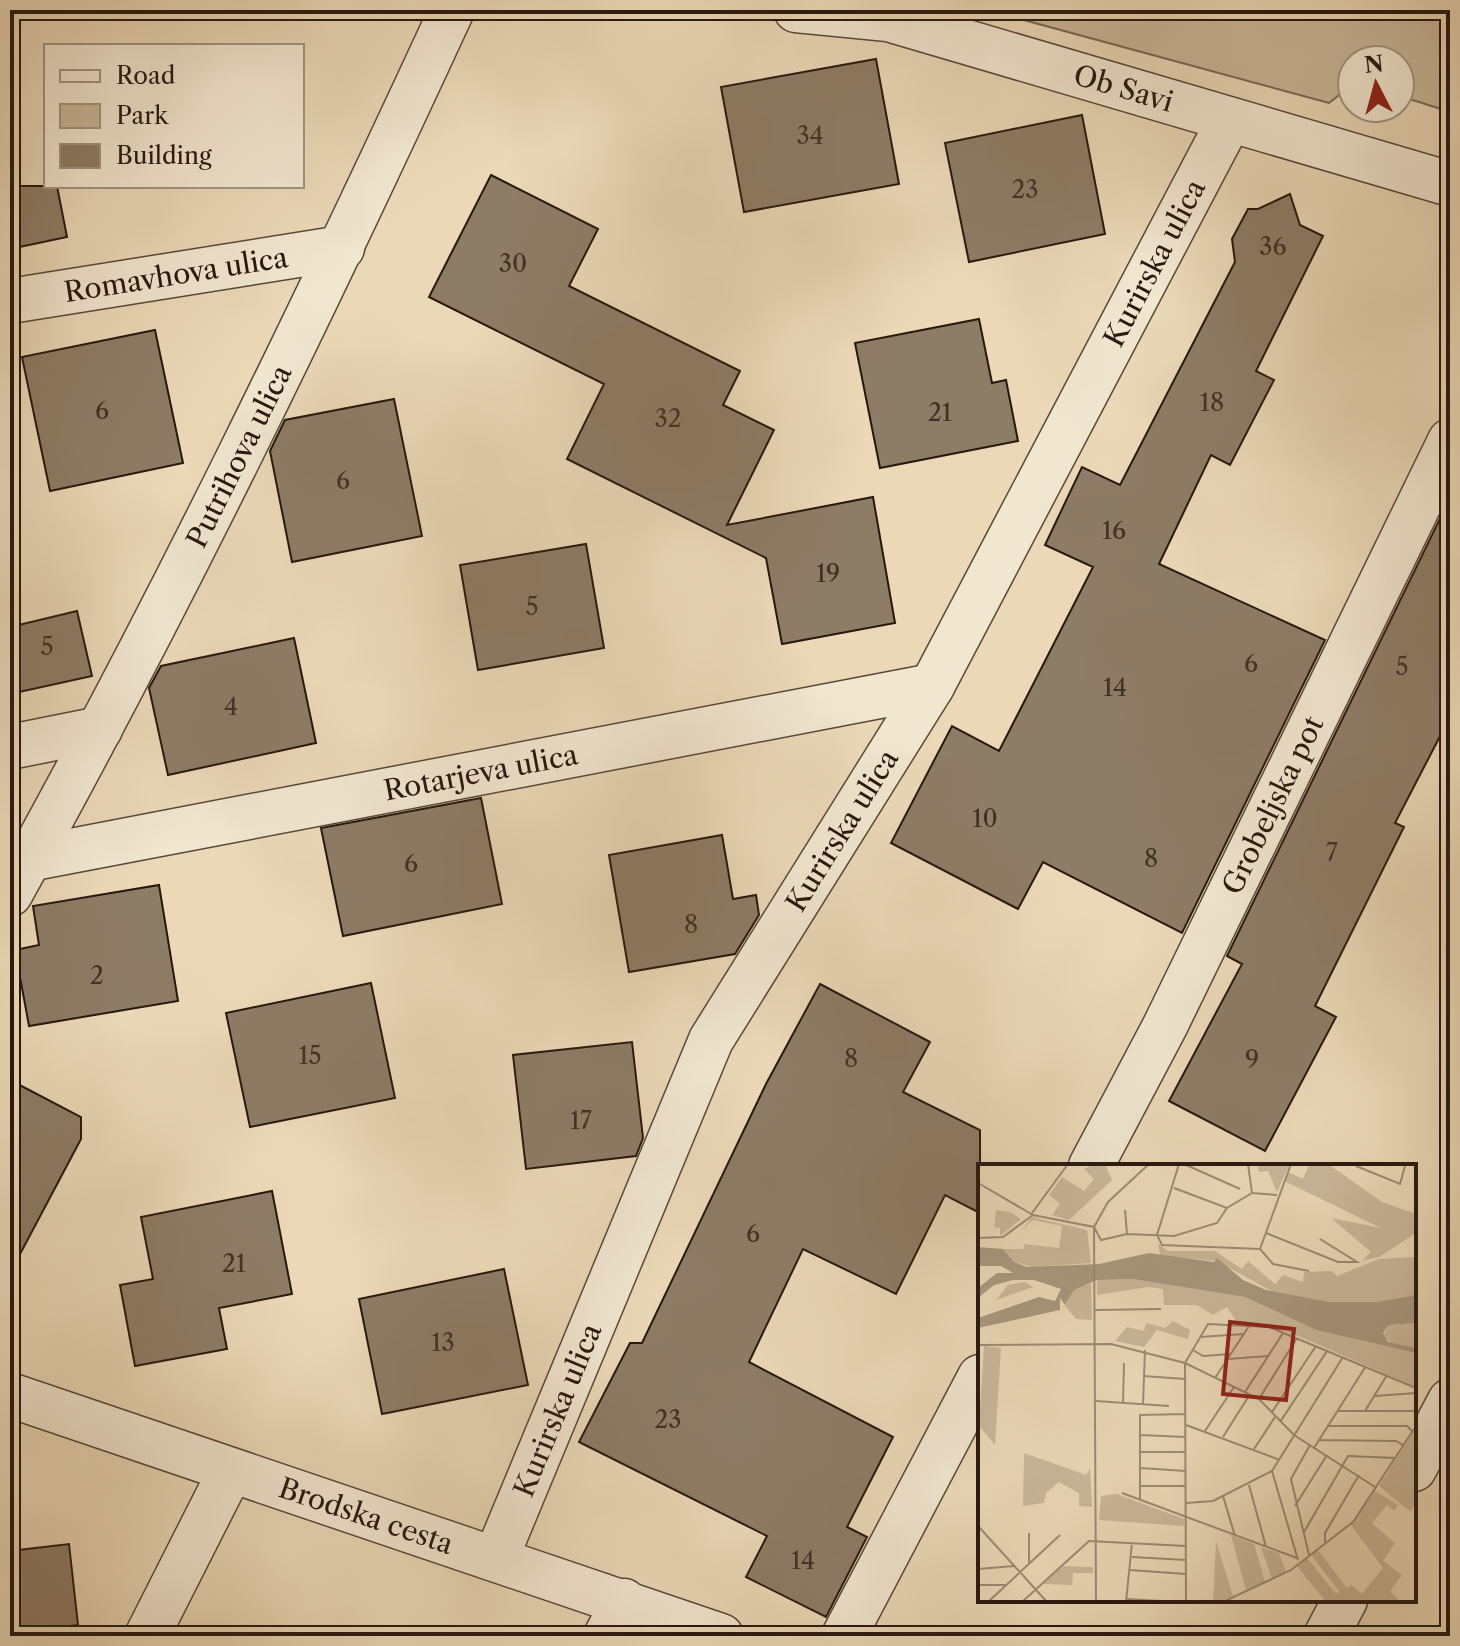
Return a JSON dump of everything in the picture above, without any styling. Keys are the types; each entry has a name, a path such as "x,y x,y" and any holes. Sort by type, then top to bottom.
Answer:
{"street":[{"name":"Putrihova ulica","path":"20,876 100,729 342,248 452,10"},
{"name":"Ob Savi","path":"796,10 888,19 1450,184"},
{"name":"Kurirska ulica","path":"496,1558 711,1040 932,686 1229,121"},
{"name":"Romavhova ulica","path":"10,301 342,248"},
{"name":"Grobeljska pot","path":"1092,1164 1165,1026 1450,441"},
{"name":"Rotarjeva ulica","path":"20,876 932,686"},
{"path":"10,747 100,729"},
{"path":"844,1636 978,1381"},
{"name":"Brodska cesta","path":"10,1395 230,1472 496,1558 615,1618 721,1636"},
{"path":"1416,1465 1450,1401"},
{"path":"147,1636 230,1472"},
{"path":"1326,1636 1344,1602"}],"green space":[{"path":"987,10 1450,10 1450,112 1416,101 1416,44 1336,44 1336,98 1329,103"}],"building":[{"path":"876,59 899,184 744,212 721,87"},
{"path":"1082,115 1105,234 969,262 945,143"},
{"path":"491,175 598,229 569,286 740,371 723,405 774,430 727,525 873,497 895,623 782,644 766,558 567,459 604,384 429,297"},
{"path":"10,186 57,188 67,237 10,249"},
{"path":"1290,194 1300,225 1323,236 1256,371 1274,380 1230,465 1211,455 1159,564 1325,640 1182,933 1043,862 1018,909 891,843 952,726 999,751 1093,567 1045,545 1082,467 1120,485 1235,262 1232,239 1248,209 1258,209"},
{"path":"979,319 992,383 1006,380 1018,441 880,468 855,343"},
{"path":"155,330 183,463 50,491 22,357"},
{"path":"394,399 422,536 292,562 270,451 285,420"},
{"path":"1450,498 1450,717 1395,823 1404,827 1315,1006 1336,1017 1265,1151 1169,1101 1242,964 1227,956"},
{"path":"586,544 604,648 478,670 460,565"},
{"path":"77,611 92,676 10,694 10,627"},
{"path":"294,638 316,743 168,775 149,688 161,666"},
{"path":"481,798 502,904 343,936 321,828"},
{"path":"722,835 733,899 756,895 759,915 735,954 629,972 609,855"},
{"path":"159,885 178,1001 29,1026 15,950 39,945 33,906"},
{"path":"371,983 395,1098 250,1127 226,1013"},
{"path":"820,984 930,1042 903,1092 980,1130 978,1212 945,1195 896,1294 803,1249 749,1362 893,1437 847,1527 867,1537 826,1617 746,1577 767,1536 579,1442 630,1343 642,1343 766,1084"},
{"path":"632,1042 643,1138 636,1156 526,1169 513,1055"},
{"path":"10,1080 81,1117 81,1139 10,1273"},
{"path":"272,1191 292,1294 219,1308 227,1349 135,1366 120,1285 153,1279 141,1217"},
{"path":"504,1269 528,1385 382,1414 359,1299"},
{"path":"69,1544 78,1625 10,1633 10,1551"}]}
